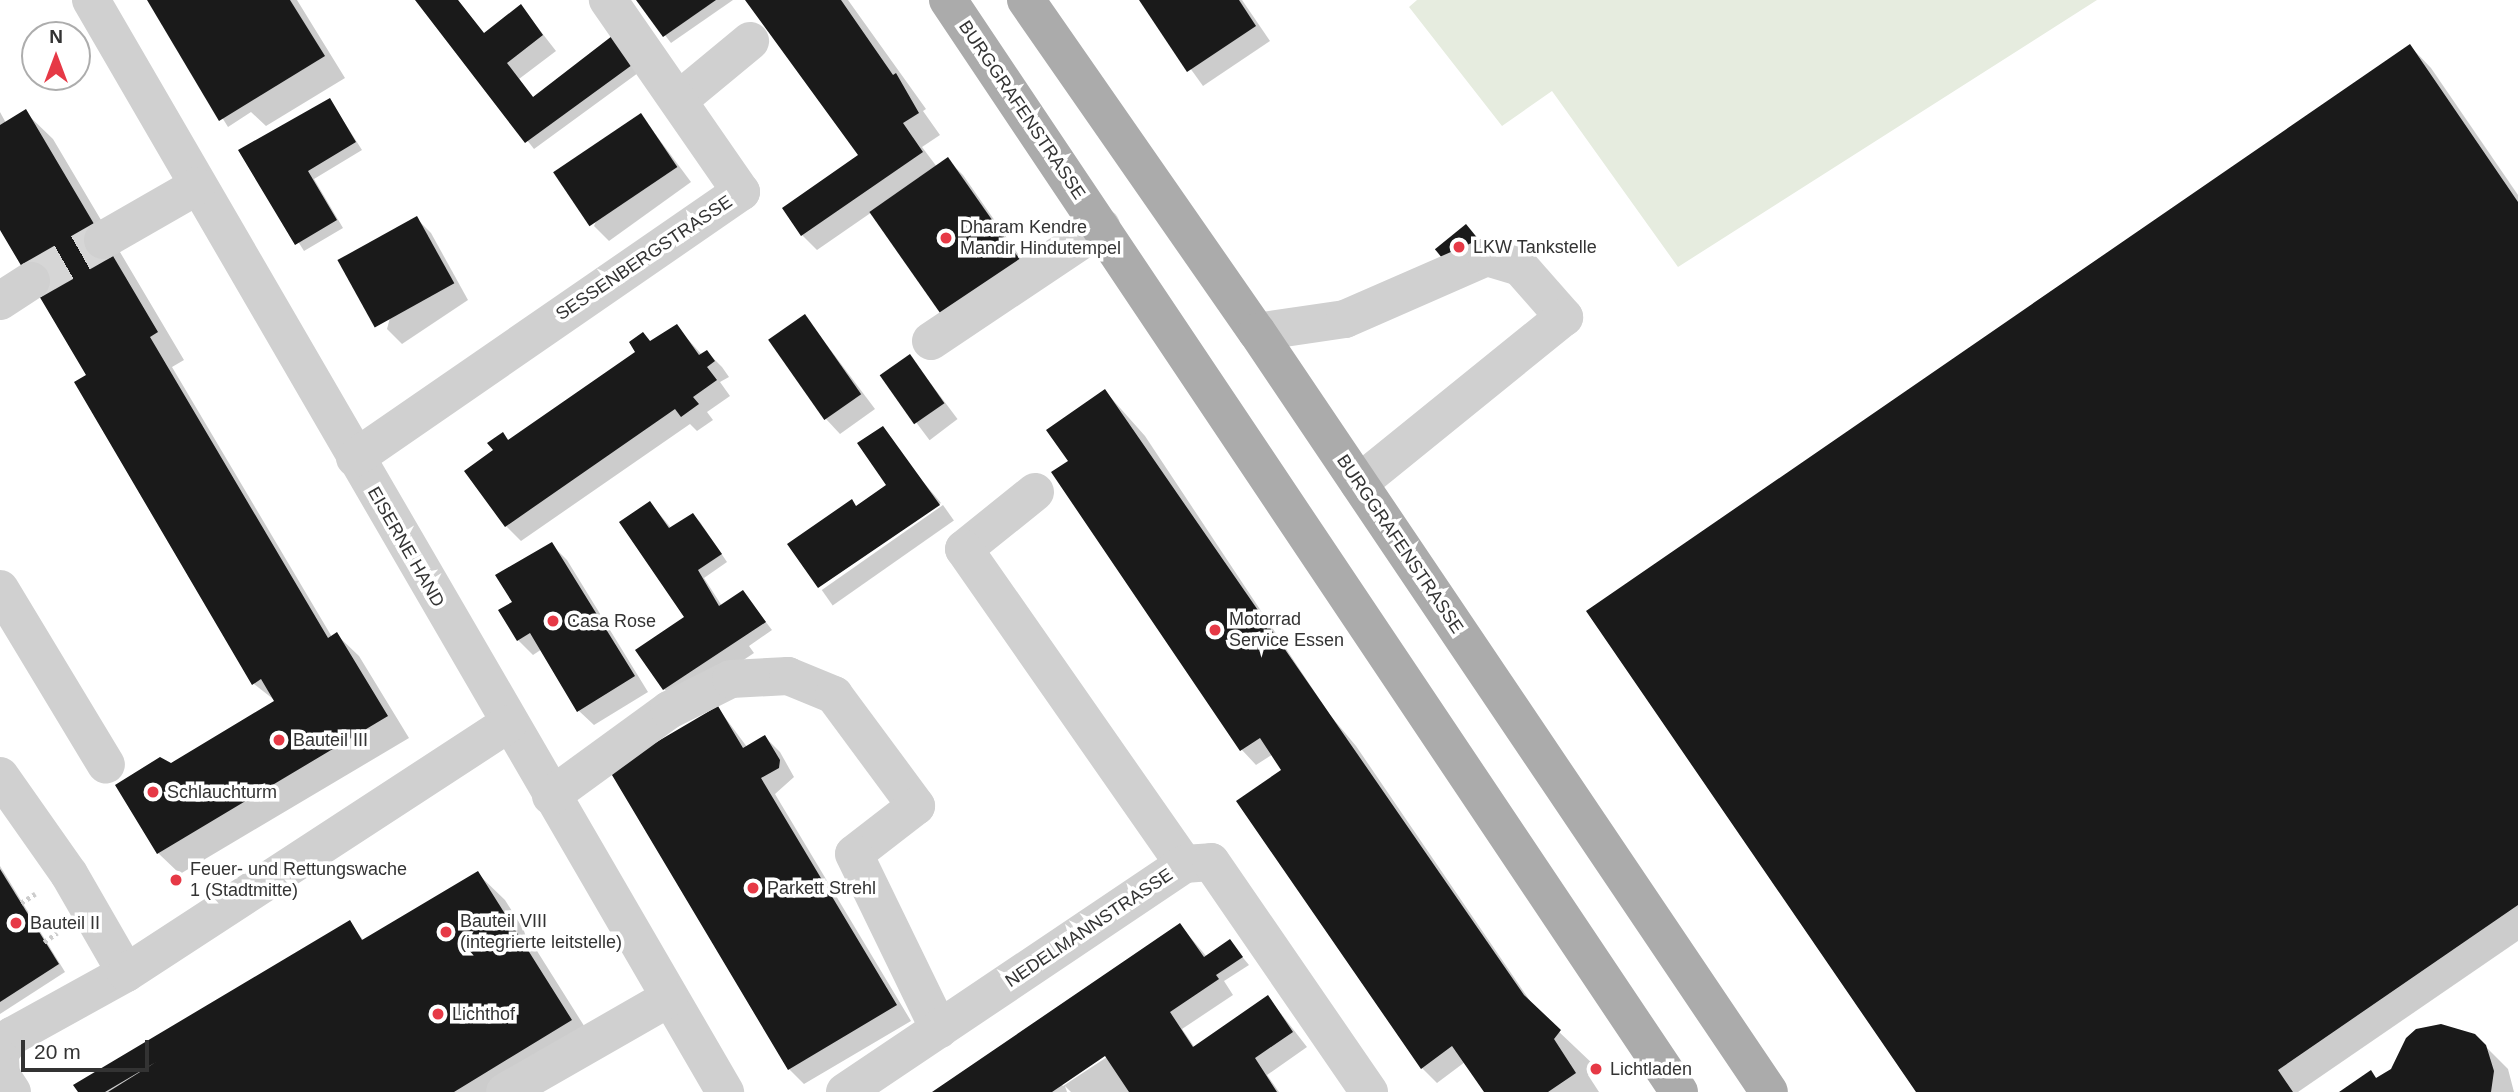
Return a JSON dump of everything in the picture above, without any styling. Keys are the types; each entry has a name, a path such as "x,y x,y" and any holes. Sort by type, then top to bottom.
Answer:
{"main road":[{"name":"BURGGRAFENSTRASSE","path":"948,0 1679,1092"},
{"name":"BURGGRAFENSTRASSE","path":"1026,0 1257,332 1769,1092"}],"street":[{"name":"EISERNE HAND","path":"91,0 508,724 725,1092"},
{"name":"SESSENBERGSTRASSE","path":"355,458 741,192 680,99 608,0"},
{"path":"680,99 750,41"},
{"path":"103,240 197,187"},
{"path":"931,341 1101,227"},
{"path":"1257,332 1345,319 1487,257 1520,267 1564,317 1359,483"},
{"path":"1035,492 964,549 1184,864"},
{"path":"0,589 106,765"},
{"path":"551,796 668,710 731,679 788,676 834,695 916,806 854,854 939,1029"},
{"path":"12,1092 1,1075 0,1055 12,1037 126,973 508,724"},
{"path":"0,776 69,874 126,973"},
{"name":"NEDELMANNSTRASSE","path":"845,1092 1184,864 1212,862 1369,1092"},
{"path":"505,1092 669,998"}],"shaded area":[{"path":"1417,0 2097,0 1678,267 1552,91 1502,126 1409,7"}],"building":[{"path":"147,0 290,0 325,56 219,121"},
{"path":"415,0 458,0 484,33 521,4 543,35 507,63 533,97 612,36 632,65 525,143"},
{"path":"636,0 716,0 663,37"},
{"path":"745,0 841,0 893,75 896,73 919,113 903,123 923,152 801,236 782,208 858,155"},
{"path":"1139,0 1239,0 1256,26 1187,72"},
{"path":"2410,44 2518,202 2518,905 2278,1070 2293,1092 1916,1092 1586,611"},
{"path":"330,98 356,142 308,171 337,220 295,245 238,150"},
{"path":"26,109 158,332 150,337 328,638 337,632 388,716 157,854 115,785 160,757 171,763 274,701 261,679 252,685 74,382 86,375 0,230 0,125"},
{"path":"641,113 677,167 589,226 553,172"},
{"name":"Dharam Kendre Mandir Hindutempel","path":"948,157 1023,263 944,319 869,212"},
{"path":"417,216 454,283 375,327 337,260"},
{"name":"LKW Tankstelle","path":"1466,224 1486,249 1455,274 1435,249"},
{"path":"805,314 861,394 824,420 768,340"},
{"path":"677,324 699,355 707,350 715,361 707,367 717,380 693,397 699,404 681,417 675,409 505,527 464,471 493,450 487,443 503,432 508,440 635,352 629,342 643,332 650,341"},
{"path":"910,354 944,403 914,424 880,375"},
{"path":"1105,389 1524,995 1561,1030 1554,1039 1576,1073 1548,1092 1484,1092 1452,1046 1421,1069 1236,801 1281,770 1260,738 1240,751 1051,472 1068,461 1046,430"},
{"path":"883,426 940,505 818,588 787,544 852,499 856,506 886,485 857,443"},
{"path":"650,501 669,528 693,513 722,554 698,570 719,606 743,590 766,622 663,690 635,650 684,617 619,522"},
{"name":"Casa Rose","path":"552,542 635,676 577,712 530,633 517,641 498,610 512,602 495,575"},
{"name":"Parkett Strehl","path":"718,706 743,748 765,735 780,760 779,768 761,778 897,1005 788,1070 609,770"},
{"name":"Bauteil II","path":"0,869 59,964 0,1002"},
{"name":"Bauteil VIII (integrierte leitstelle)","path":"478,871 572,1020 454,1092 108,1092 156,1062 105,1092 78,1092 73,1085 350,920 362,940"},
{"path":"1180,923 1204,957 1230,939 1243,957 1216,975 1219,979 1170,1012 1193,1047 1268,995 1293,1032 1255,1058 1277,1092 1129,1092 1105,1056 1052,1092 932,1092"},
{"path":"2441,1024 2475,1034 2486,1045 2494,1071 2491,1092 2339,1092 2371,1070 2376,1078 2391,1069 2406,1038 2416,1029"}],"tunnel":[{"path":"31,281 103,240"}],"place":[{"name":"Dharam Kendre Mandir Hindutempel","path":"946,238"},
{"name":"LKW Tankstelle","path":"1459,247"},
{"name":"Casa Rose","path":"553,621"},
{"name":"Motorrad Service Essen","path":"1215,630"},
{"name":"Bauteil III","path":"279,740"},
{"name":"Schlauchturm","path":"153,792"},
{"name":"Feuer- und Rettungswache 1 (Stadtmitte)","path":"176,880"},
{"name":"Parkett Strehl","path":"753,888"},
{"name":"Bauteil II","path":"16,923"},
{"name":"Bauteil VIII (integrierte leitstelle)","path":"446,932"},
{"name":"Lichthof","path":"438,1014"},
{"name":"Lichtladen","path":"1596,1069"}]}
